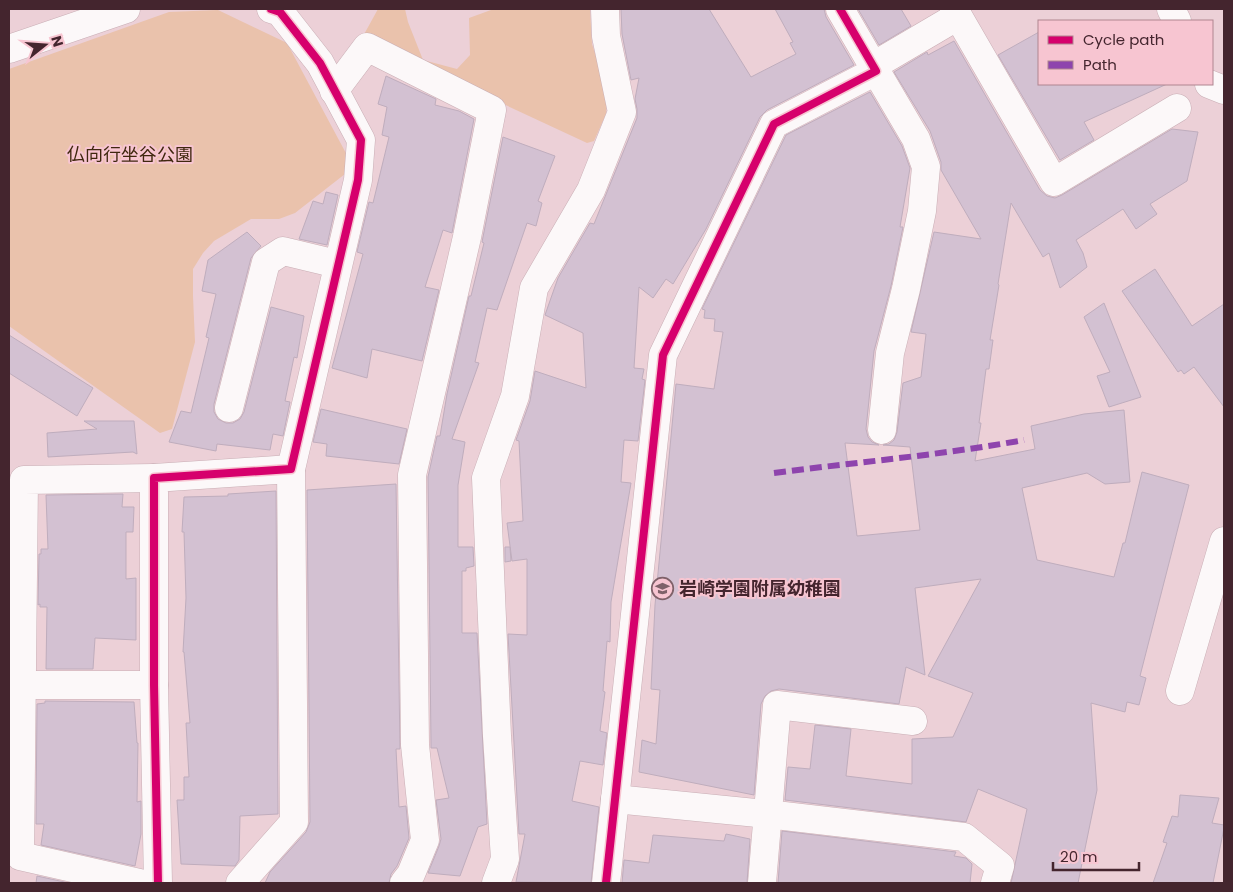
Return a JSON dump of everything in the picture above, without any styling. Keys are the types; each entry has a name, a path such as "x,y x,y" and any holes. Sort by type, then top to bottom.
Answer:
{"street":[{"path":"9,48 126,9"},
{"path":"240,883 294,822 292,469 337,264 358,180 360,140 320,63 280,12 271,9"},
{"path":"496,883 505,858 497,736 486,478 515,396 534,288 591,190 622,112 606,36 605,9"},
{"path":"840,9 916,139 926,167 922,211 890,354 882,430"},
{"path":"1171,9 1177,20"},
{"path":"606,883 662,355 774,124 874,69 956,13 1054,182 1177,108"},
{"path":"334,91 367,47 492,110 467,237 412,475 415,745 425,840 411,874 404,883"},
{"path":"1210,85 1224,90"},
{"path":"229,408 266,262 283,251 337,264"},
{"path":"139,883 14,858 24,480 154,478 292,469"},
{"path":"154,478 154,685 158,883"},
{"path":"1180,690 1224,541"},
{"path":"17,690 154,685"},
{"path":"762,883 776,706 912,721"},
{"path":"615,799 767,814 964,837 1000,866 995,883"}],"green space":[{"path":"378,9 405,9 423,60 457,69 470,55 469,18 491,9 590,9 592,44 605,84 607,100 606,114 594,141 587,143 362,38"},
{"name":"仏向行坐谷公園","path":"218,10 287,43 348,157 345,174 295,213 279,219 251,219 214,241 203,253 193,269 195,342 172,429 160,433 9,326 9,69 169,12"}],"building":[{"path":"621,9 709,9 751,77 796,54 790,43 793,42 775,9 824,9 826,17 854,65 767,110 760,117 706,229 673,284 666,279 653,298 639,287 634,368 644,369 642,379 645,380 638,441 624,440 621,482 631,483 611,602 610,642 607,641 603,691 605,692 600,731 607,733 603,765 580,761 572,801 599,807 591,883 516,882 525,834 519,834 508,634 527,635 527,559 512,561 507,523 523,521 519,441 516,440 530,401 535,371 586,388 583,333 545,315 558,278 590,223 594,224 637,118 635,99 639,78 631,80 622,34"},
{"path":"858,9 901,9 911,26 879,45"},
{"path":"1038,33 1038,85 1165,85 1084,122 1094,140 1060,160 998,55"},
{"path":"954,41 1040,190 1047,196 1055,198 1062,195 1172,129 1198,132 1187,181 1150,204 1157,214 1136,229 1123,209 1076,240 1083,253 1087,267 1060,288 1049,253 1043,257 1011,203 998,284 990,340 993,340 989,369 986,369 975,461 1035,449 1031,426 1084,414 1124,410 1130,482 1105,484 1087,473 1022,488 1037,560 1114,577 1123,543 1125,543 1142,472 1189,485 1140,676 1146,678 1139,705 1127,702 1125,712 1091,703 1097,790 1078,883 1011,883 1027,809 978,789 966,822 785,800 788,767 810,769 815,725 851,729 846,776 912,784 912,739 953,737 973,693 928,676 981,579 915,588 925,675 906,667 899,704 779,689 771,691 765,696 761,704 754,795 639,772 642,740 656,744 660,690 651,689 655,605 676,384 714,389 723,332 714,331 715,319 704,318 705,310 702,309 786,135 870,92 902,146 910,168 900,227 903,227 891,286 874,351 866,429 868,437 872,442 879,445 845,443 857,536 920,530 910,447 883,445 889,444 894,440 897,432 903,383 921,377 926,334 911,332 934,232 981,239 941,170 941,162 930,131 894,72 927,52 928,55"},
{"path":"386,76 436,99 435,105 459,111 474,119 452,233 443,230 425,287 439,290 422,361 372,349 367,378 332,368 363,254 357,252 369,202 373,203 389,137 382,135 387,107 378,104"},
{"path":"503,137 555,156 538,201 542,203 536,226 527,223 497,310 487,308 475,362 479,363 452,439 465,442 458,485 458,547 473,547 474,566 466,568 466,571 462,571 462,633 477,633 487,824 478,827 460,876 428,873 441,839 436,800 449,798 437,748 431,748 428,477 437,436 440,436 447,394 469,296 471,296 484,243 482,242"},
{"path":"326,192 338,195 327,245 299,239 313,201 323,204"},
{"path":"247,232 261,246 251,258 214,404 214,412 218,419 226,423 233,423 240,419 244,412 271,307 304,316 297,358 294,357 285,401 290,402 283,436 273,434 270,450 217,444 216,451 169,442 181,411 191,413 209,338 206,337 216,294 202,291 208,260"},
{"path":"1155,269 1192,326 1224,304 1224,407 1194,367 1184,374 1181,370 1178,372 1122,291"},
{"path":"1104,303 1141,397 1109,407 1097,376 1110,372 1084,317"},
{"path":"9,335 93,388 77,416 9,373"},
{"path":"321,409 407,429 399,464 326,456 327,444 313,442"},
{"path":"84,421 134,421 137,454 133,452 48,457 47,433 97,429"},
{"path":"396,484 400,749 396,749 399,807 406,806 409,838 397,866 391,874 389,883 265,883 270,872 306,832 310,822 307,490"},
{"path":"276,491 278,814 240,816 239,860 235,866 181,864 177,800 184,800 184,777 189,777 186,723 190,723 183,652 186,598 184,532 182,532 184,497 228,496 228,494"},
{"path":"123,494 122,507 134,507 133,532 126,532 126,579 136,578 136,640 95,638 93,669 46,669 47,607 40,607 40,604 38,605 39,554 41,554 41,549 48,549 46,495"},
{"path":"505,547 510,547 511,561 505,562"},
{"path":"45,701 134,702 138,743 137,802 141,801 141,834 135,866 41,845 44,824 36,824 37,704 45,703"},
{"path":"1180,795 1219,798 1212,823 1224,825 1224,828 1213,883 1153,883 1167,843 1163,842 1172,816 1178,817"},
{"path":"782,831 956,852 954,856 966,858 972,864 970,883 778,883"},
{"path":"726,834 750,839 747,883 622,883 624,860 649,863 653,835 724,841"},
{"path":"37,876 69,883 36,883"}],"marked path":[{"path":"774,473 931,454 1024,440"}],"cycle path":[{"path":"158,883 154,685 154,478 291,469 358,180 361,140 320,63 280,12 271,9"},
{"path":"606,883 663,355 774,124 876,71 840,9"}],"place":[{"name":"岩崎学園附属幼稚園","path":"663,588"}]}
